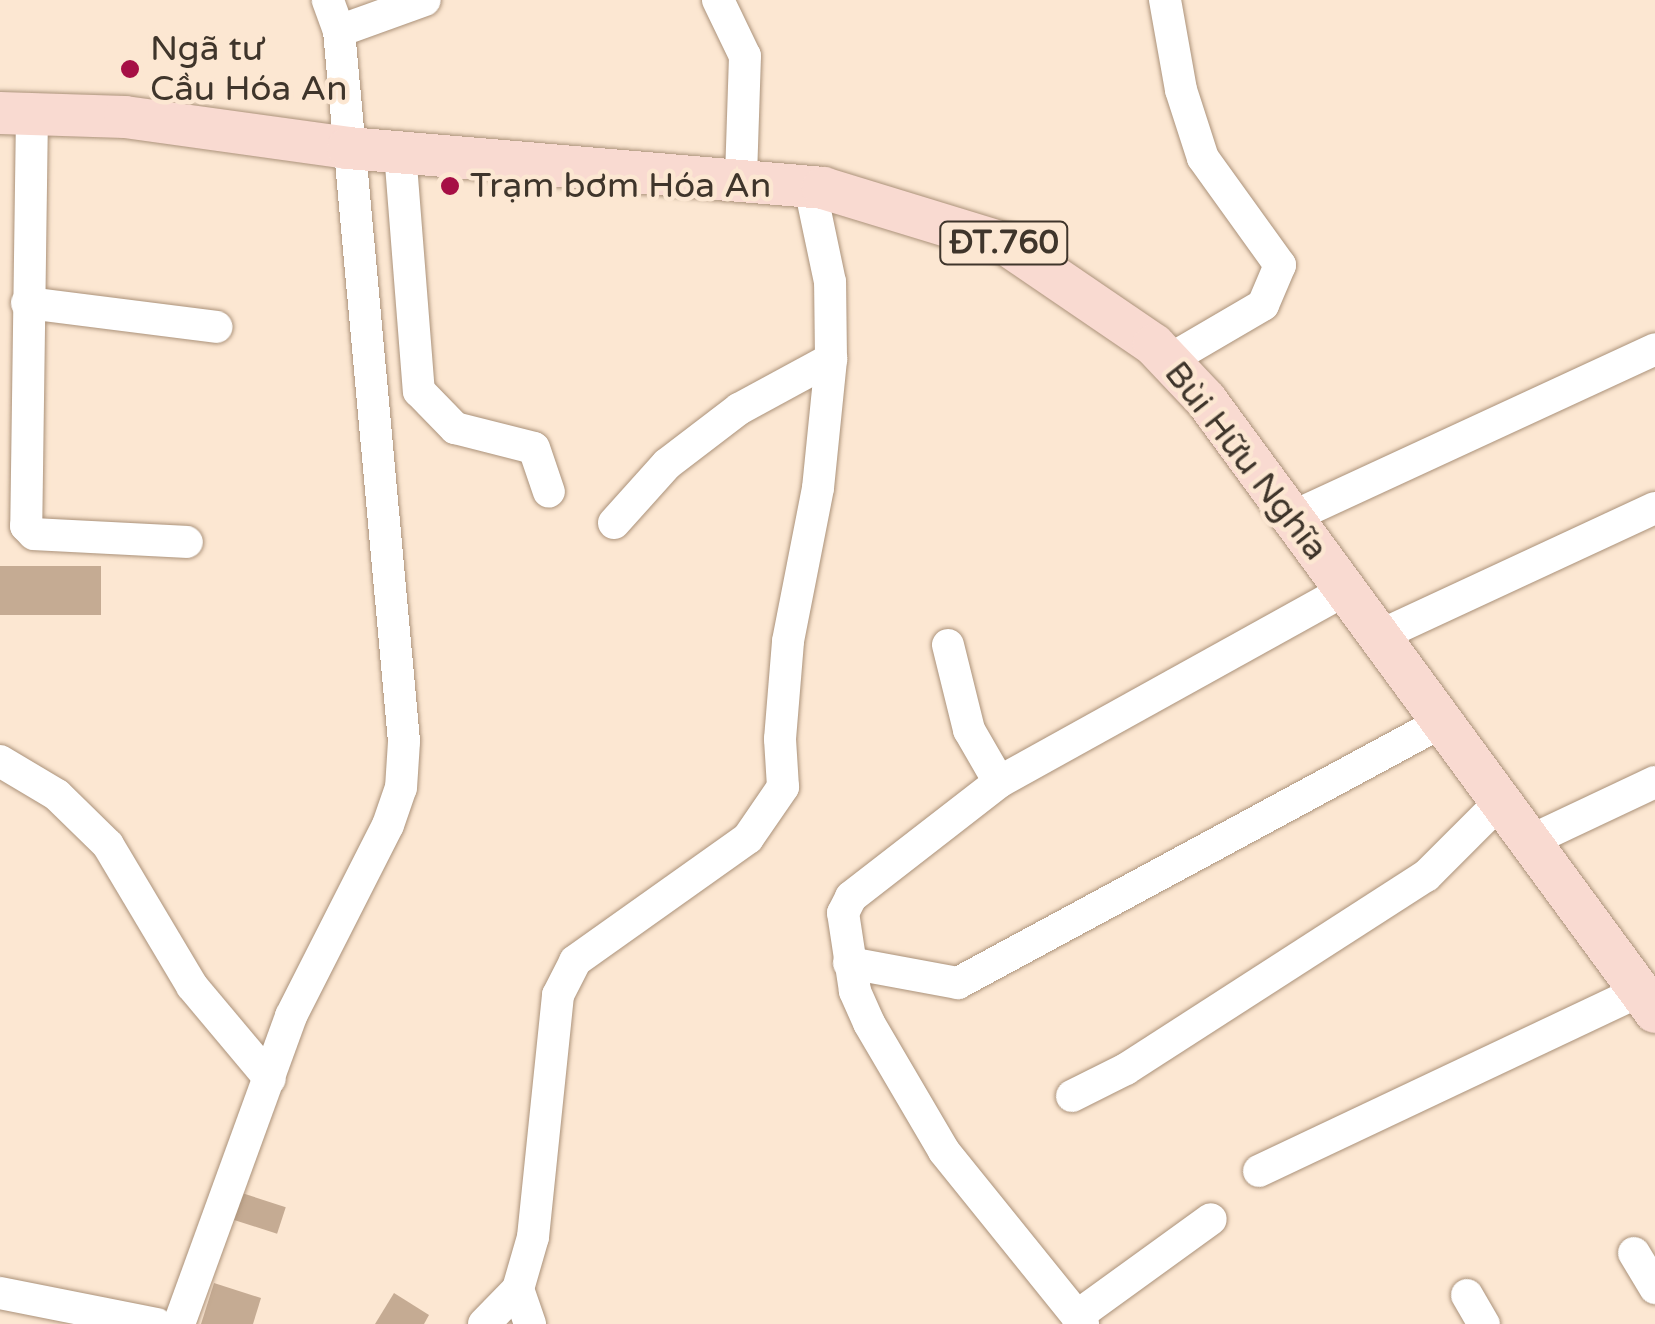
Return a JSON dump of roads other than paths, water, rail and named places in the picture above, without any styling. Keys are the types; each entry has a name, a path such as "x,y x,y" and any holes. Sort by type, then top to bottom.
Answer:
{"main road":[{"name":"Bùi Hữu Nghĩa","path":"16,113 125,117 348,148 810,186 1006,244 1074,286 1169,360 1292,517 1648,1001"}],"street":[{"path":"178,1324 291,1016 388,826 401,788 404,741 339,31 328,0"},
{"path":"339,31 425,0"},
{"path":"718,0 745,56 742,178"},
{"path":"1165,0 1182,90 1203,158 1280,266 1263,305 1169,360"},
{"path":"16,113 27,303 26,526 34,534 187,542"},
{"path":"400,152 419,391 455,428 534,448 549,492"},
{"path":"484,1324 518,1289 533,1237 558,994 575,961 748,838 783,787 780,740 788,642 818,488 831,358 830,282 810,186"},
{"path":"27,303 216,327"},
{"path":"1292,517 1655,348"},
{"path":"614,523 667,464 739,409 831,358"},
{"path":"1379,636 1655,508"},
{"path":"1211,1219 1080,1320 944,1151 869,1023 849,963 843,913 851,897 998,782 1345,590"},
{"path":"948,645 969,730 998,782"},
{"path":"849,963 958,983 1442,722"},
{"path":"0,761 57,795 108,845 192,986 270,1079"},
{"path":"1530,841 1655,782"},
{"path":"1072,1096 1126,1069 1426,876 1500,802"},
{"path":"1259,1171 1648,1001"},
{"path":"1634,1252 1655,1288"},
{"path":"518,1289 530,1324"},
{"path":"0,1293 157,1324"},
{"path":"1467,1295 1484,1324"}],"place":[{"name":"Ngã tư Cầu Hóa An","path":"130,69"},
{"name":"Trạm bơm Hóa An","path":"450,186"}]}
